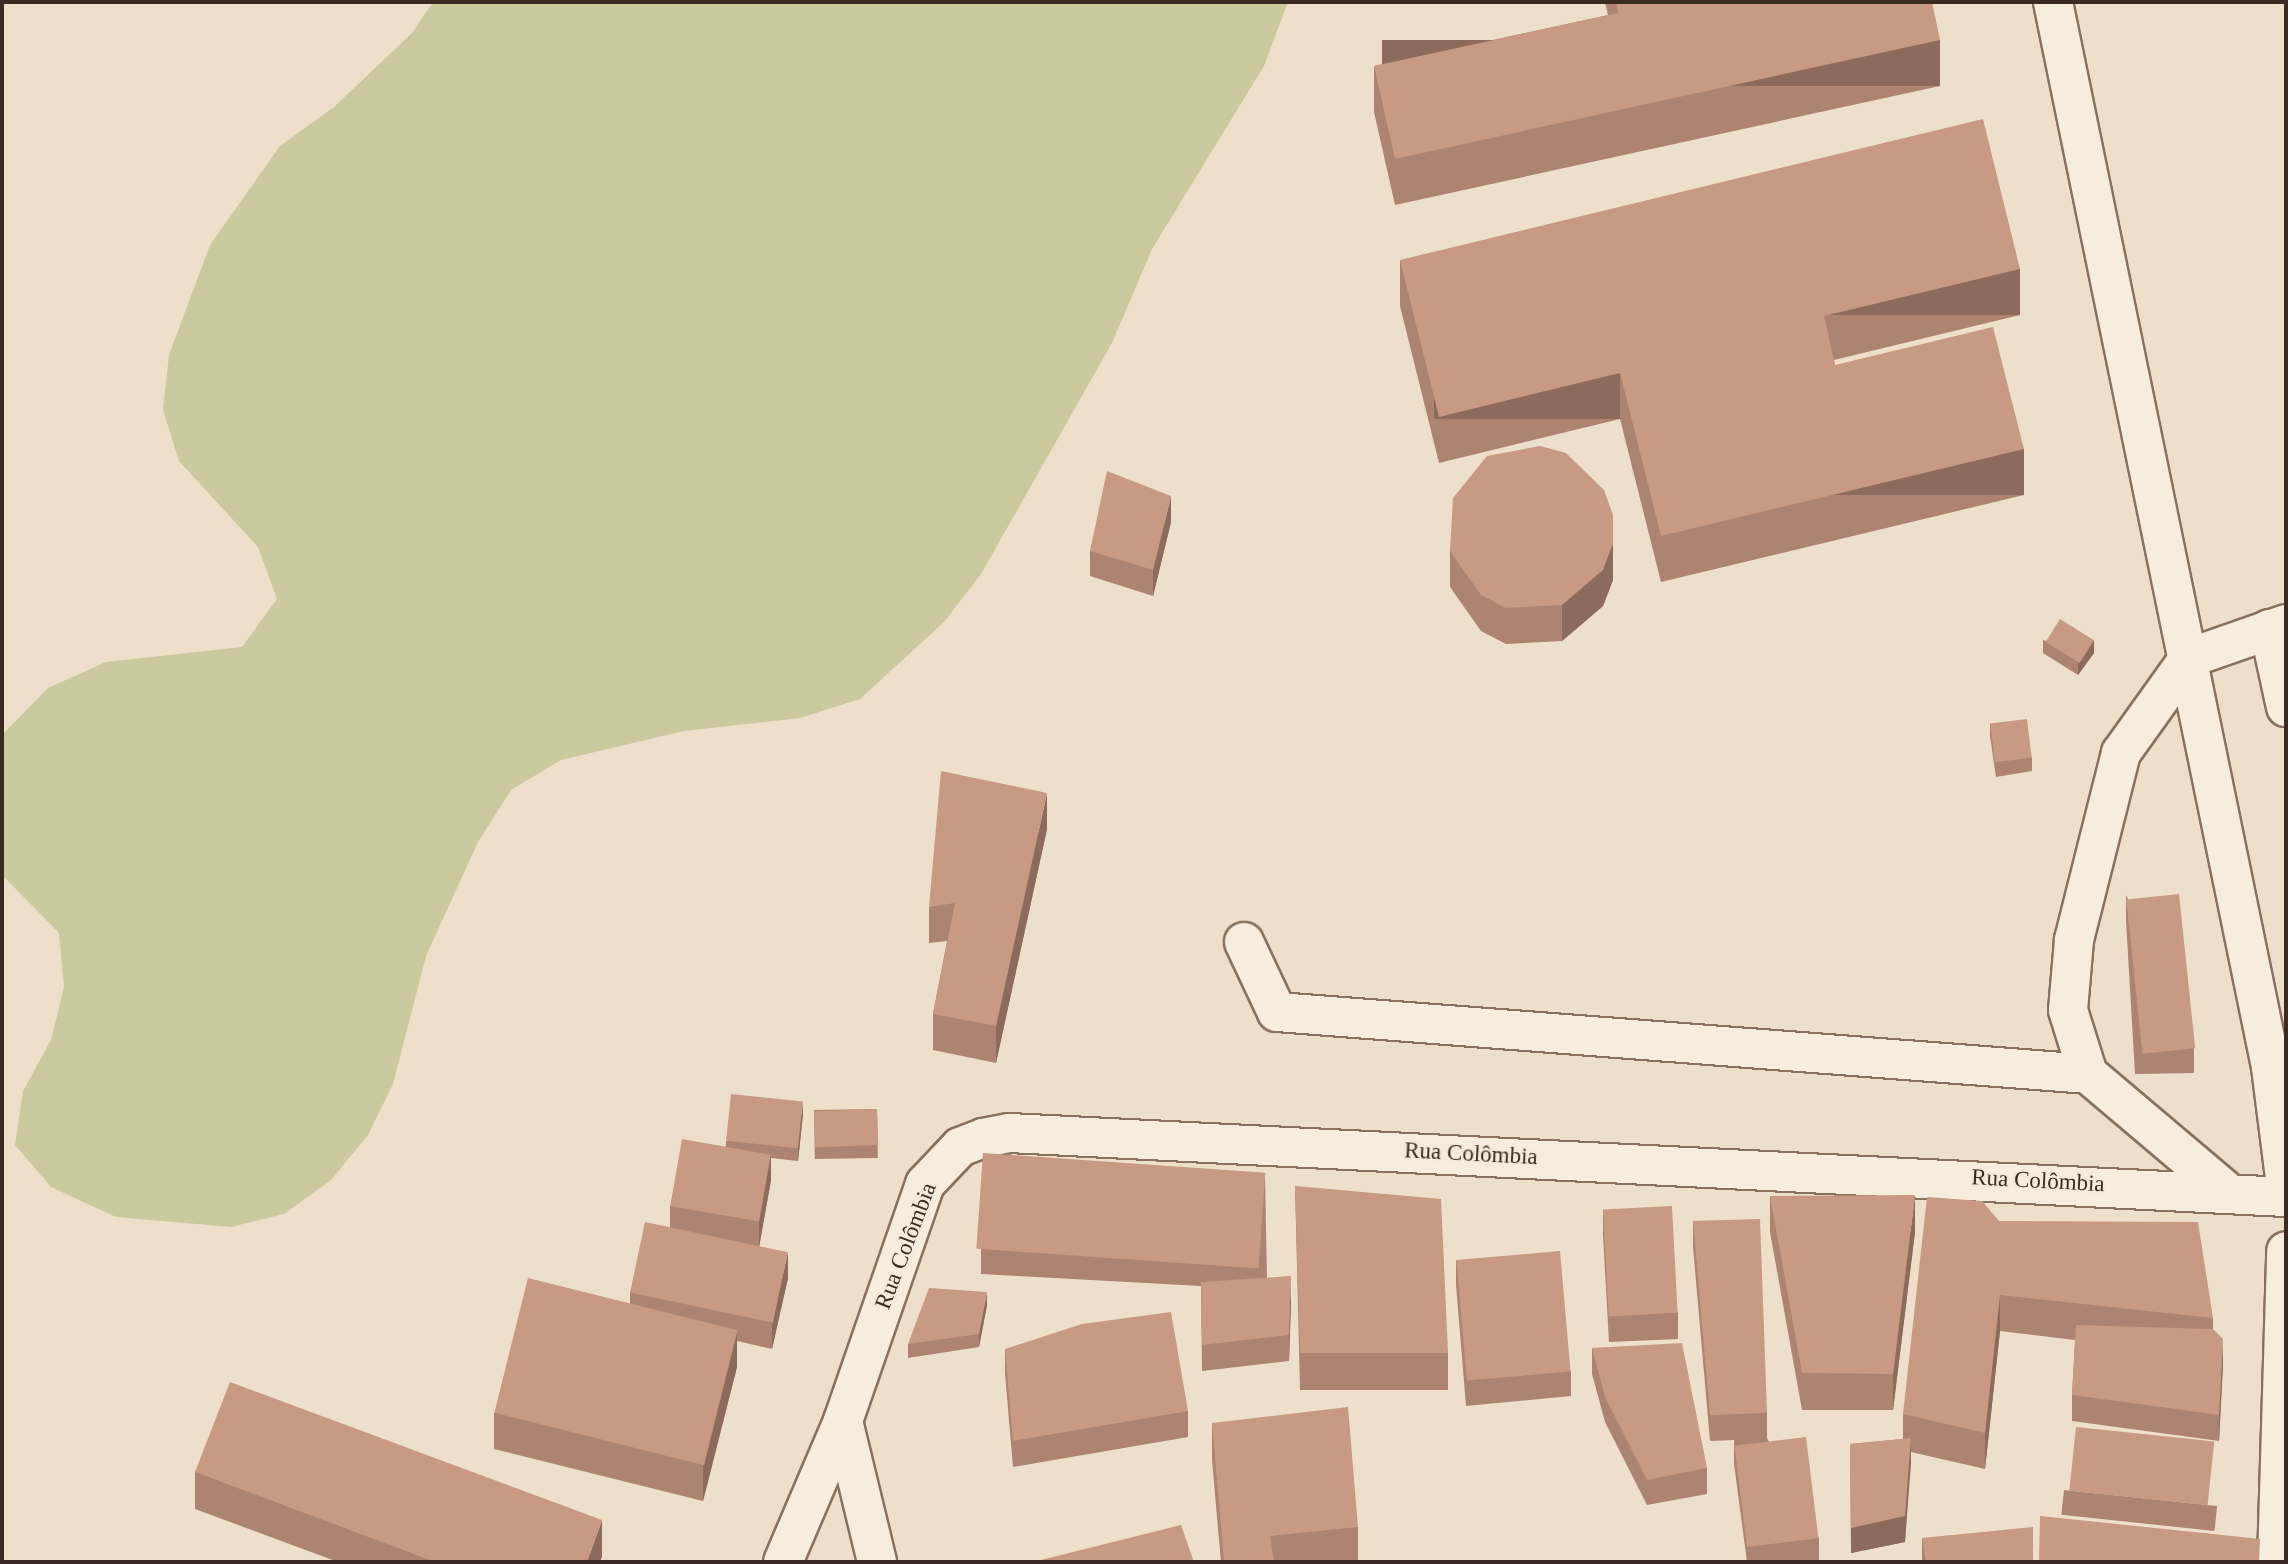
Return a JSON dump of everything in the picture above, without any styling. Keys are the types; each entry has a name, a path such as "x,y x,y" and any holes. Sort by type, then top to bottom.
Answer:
{"street":[{"path":"2053,2 2271,1067 2286,1185"},
{"path":"2224,1189 2088,1074 2068,1010 2074,940 2121,753 2189,658 2278,626 2286,707"},
{"path":"1244,942 1277,1012 2088,1074"},
{"name":"Rua Colômbia","path":"783,1562 843,1421 925,1184 960,1147 1009,1133 2224,1189 2286,1197"},
{"path":"2277,1562 2286,1251"},
{"path":"843,1421 877,1562"}],"green space":[{"path":"433,2 1288,2 1264,66 1152,249 1112,343 981,574 944,622 860,699 800,718 684,731 561,760 511,790 478,842 426,956 393,1084 368,1135 331,1180 284,1214 231,1227 116,1217 51,1187 15,1145 23,1091 51,1040 64,987 59,933 2,875 2,735 48,688 106,662 242,647 277,599 258,547 179,461 163,410 169,355 210,245 280,146 334,107 412,33"}],"building":[{"path":"1616,2 1932,2 1940,40 1395,159 1374,66 1618,13"},
{"path":"1983,119 2020,269 1824,316 1835,365 1993,327 2024,449 1661,536 1620,373 1439,417 1400,260"},
{"path":"1540,446 1566,453 1604,490 1613,515 1613,543 1603,570 1562,605 1506,608 1481,595 1450,551 1453,498 1487,456"},
{"path":"1107,471 1171,496 1153,570 1090,551"},
{"path":"2060,619 2094,640 2080,663 2046,642"},
{"path":"2027,719 2032,758 1995,762 1990,724"},
{"path":"941,771 1047,793 996,1026 933,1014 955,903 929,907"},
{"path":"2179,894 2195,1048 2142,1054 2126,900"},
{"path":"731,1094 803,1102 798,1148 726,1141"},
{"path":"877,1109 878,1145 815,1147 814,1111"},
{"path":"682,1139 771,1155 759,1222 670,1206"},
{"path":"983,1153 1265,1173 1259,1269 976,1249"},
{"path":"1295,1186 1441,1199 1448,1353 1300,1353"},
{"path":"1915,1195 1893,1374 1802,1373 1770,1196"},
{"path":"1927,1197 1982,1201 1999,1221 2198,1222 2213,1318 2000,1295 1985,1433 1903,1414"},
{"path":"1672,1206 1678,1313 1609,1316 1603,1210"},
{"path":"1760,1219 1767,1413 1710,1415 1693,1221"},
{"path":"645,1222 788,1252 773,1323 630,1292"},
{"path":"1560,1251 1571,1372 1467,1381 1456,1260"},
{"path":"1291,1276 1289,1335 1202,1345 1201,1282"},
{"path":"528,1278 738,1330 704,1465 494,1413"},
{"path":"929,1288 987,1292 979,1334 908,1344"},
{"path":"1171,1312 1188,1411 1013,1441 1005,1349 1082,1324"},
{"path":"2076,1325 2213,1329 2223,1339 2219,1415 2072,1395"},
{"path":"1682,1343 1707,1468 1647,1480 1605,1397 1592,1348"},
{"path":"230,1382 602,1520 587,1562 435,1562 195,1472"},
{"path":"1348,1407 1358,1527 1270,1536 1274,1562 1224,1562 1212,1423"},
{"path":"2076,1427 2214,1442 2208,1505 2069,1491"},
{"path":"1806,1437 1818,1538 1747,1547 1735,1446"},
{"path":"1911,1438 1905,1516 1851,1528 1850,1444"},
{"path":"2040,1516 2260,1539 2259,1562 2039,1562"},
{"path":"1181,1525 1194,1562 1033,1562"},
{"path":"2033,1527 2033,1562 1926,1562 1922,1538"}]}
